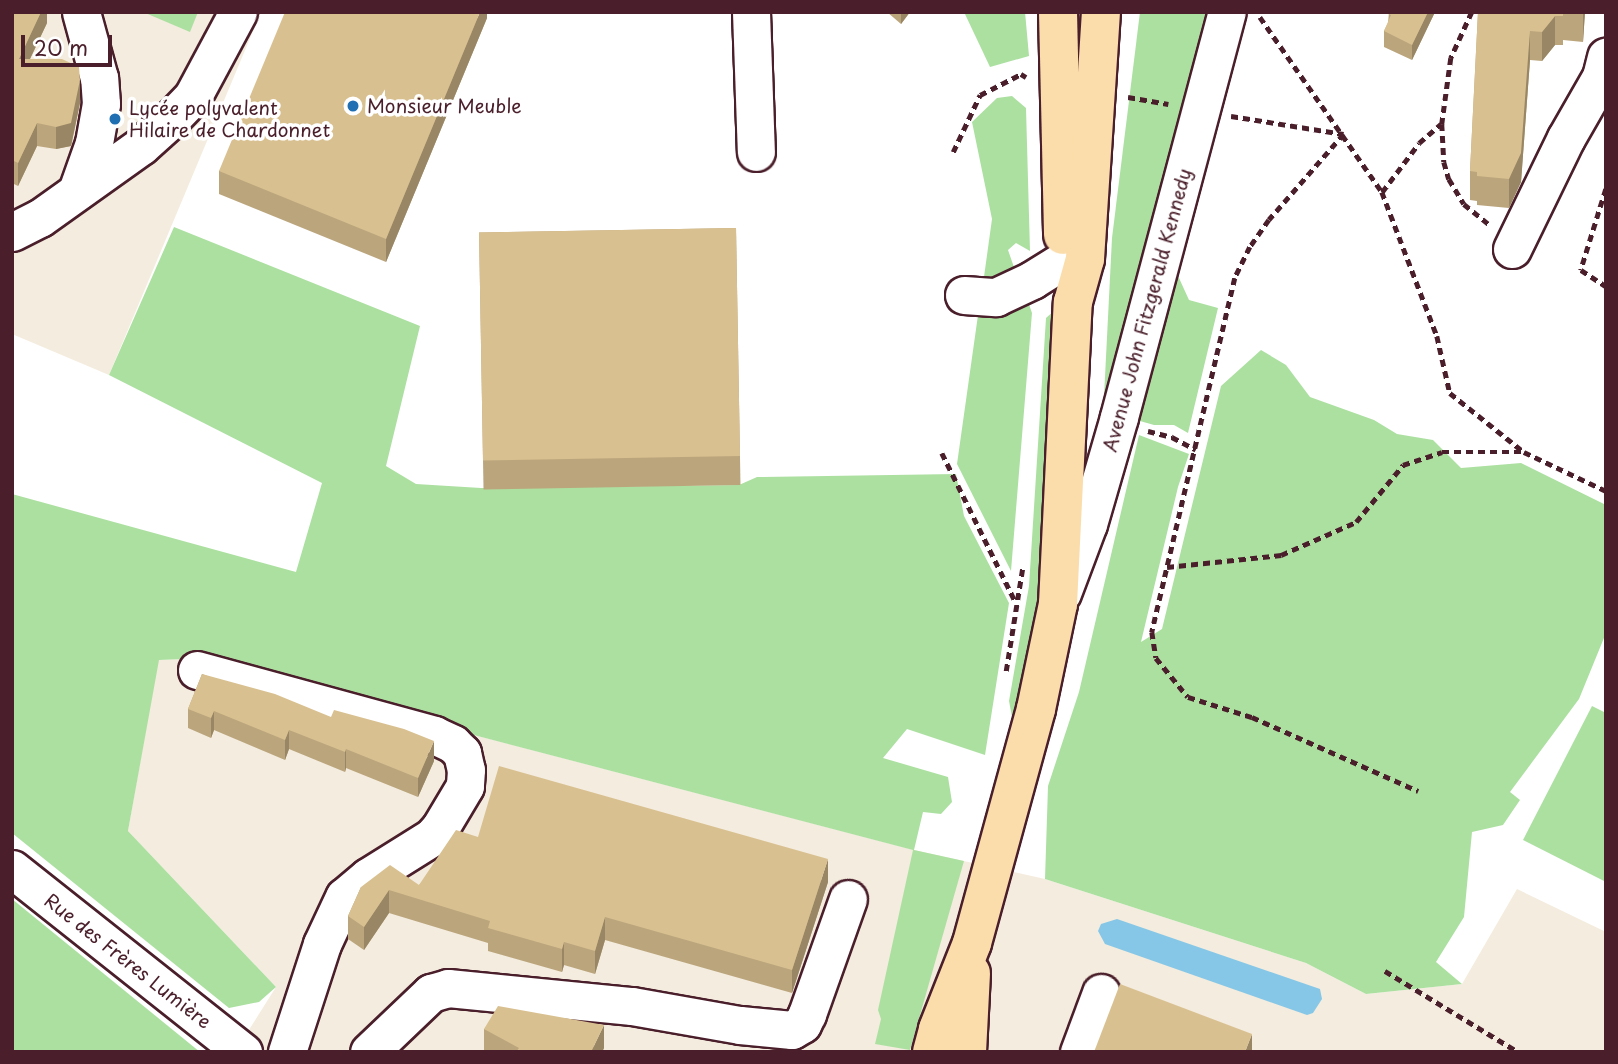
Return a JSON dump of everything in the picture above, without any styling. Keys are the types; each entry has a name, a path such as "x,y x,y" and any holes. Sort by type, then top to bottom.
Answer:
{"main road":[{"name":"Avenue John Fitzgerald Kennedy","path":"1058,12 1064,260 1073,303"},
{"name":"Avenue John Fitzgerald Kennedy","path":"932,1052 938,1029 972,943 1037,709 1058,604 1073,303 1085,259 1101,12"},
{"name":"Avenue John Fitzgerald Kennedy","path":"967,1052 972,943"}],"street":[{"path":"77,191 94,144 101,104 99,78 81,12"},
{"path":"12,232 40,218 141,146 193,96 238,12"},
{"path":"751,12 756,152"},
{"name":"Avenue John Fitzgerald Kennedy","path":"1058,604 1088,524 1119,417 1227,12"},
{"path":"1515,245 1594,113 1606,57"},
{"path":"964,295 996,297 1032,280 1064,260"},
{"path":"197,670 433,734 453,744 463,753 465,786 440,828 432,837 368,877 344,897 322,944 287,1052"},
{"name":"Rue des Frères Lumière","path":"12,869 243,1052"},
{"path":"369,1052 431,993 448,988 632,1006 738,1038 792,1030 802,1024 848,899"},
{"path":"1079,1052 1101,993"}],"path":[{"path":"1257,12 1345,134 1382,192 1437,336 1450,393 1524,452 1606,491"},
{"path":"1472,12 1451,58 1442,124 1448,178 1464,204 1515,245"},
{"path":"953,152 980,95 1021,74 1037,82"},
{"path":"1382,192 1419,144 1442,124"},
{"path":"1345,134 1269,220 1250,247 1235,278 1152,632 1156,658 1188,697 1252,718 1418,791"},
{"path":"1606,189 1581,270 1606,286"},
{"path":"1135,427 1172,437 1196,450"},
{"path":"1167,567 1281,555 1356,522 1403,465 1442,452 1524,452"},
{"path":"942,453 1017,604"},
{"path":"1005,677 1023,557"},
{"path":"1385,971 1518,1052"}],"shaded area":[{"name":"Lycée polyvalent Hilaire de Chardonnet","path":"12,12 261,12 109,375 12,334"},
{"path":"184,659 914,850 1045,879 1306,963 1366,994 1462,984 1517,889 1606,932 1606,1052 235,1052 276,987 128,831 158,660"}],"green space":[{"path":"143,12 198,12 190,32"},
{"path":"964,12 1025,12 1029,56 990,67"},
{"path":"1140,12 1216,12 1111,397 1104,397 1112,238"},
{"path":"1012,96 1026,108 1030,251 1016,243 1008,250 1016,273 983,284 992,219 972,122 997,98"},
{"path":"174,227 420,326 386,466 416,484 481,488 739,485 757,477 956,474 964,516 1009,603 985,755 907,729 883,758 948,777 952,802 941,814 923,812 914,850 964,861 910,1050 875,1044 881,1019 878,1010 913,850 184,659 159,660 128,831 276,987 259,1002 229,1008 12,833 12,494 296,572 322,483 109,375"},
{"path":"1174,267 1189,300 1218,308 1188,433 1174,425 1154,425 1133,419"},
{"path":"1026,296 1032,313 1011,571 957,464 978,315 992,314"},
{"path":"1055,310 1041,591 1015,733 1009,701 1029,586 1046,318"},
{"path":"1261,350 1286,365 1310,397 1374,420 1397,434 1433,440 1461,468 1521,463 1606,505 1606,633 1579,699 1510,792 1520,800 1503,825 1472,832 1464,917 1436,962 1462,984 1366,994 1306,963 1045,879 1048,786 1079,692 1139,435 1189,454 1178,487 1141,642 1162,629 1221,386"},
{"path":"1592,706 1606,713 1606,882 1523,840"},
{"path":"12,899 200,1052 12,1052"}],"water":[{"path":"1117,919 1320,989 1322,999 1313,1013 1307,1015 1105,944 1098,931 1101,924"}],"building":[{"path":"12,12 41,12 19,59 62,59 79,67 80,80 71,123 56,127 37,123 18,163 12,160"},
{"name":"Monsieur Meuble","path":"285,12 480,12 386,239 219,171"},
{"path":"1389,12 1428,12 1412,45 1384,31 1391,15"},
{"path":"1478,12 1563,12 1563,16 1555,16 1542,32 1530,31 1521,153 1509,179 1477,176 1477,172 1470,171"},
{"path":"736,228 740,456 483,460 479,232"},
{"path":"202,674 275,694 331,717 334,710 404,729 434,741 418,778 289,730 285,740 214,711 211,718 188,709"},
{"path":"499,766 828,859 792,970 605,917 595,951 564,942 562,949 488,928 490,921 389,890 364,927 348,916 361,887 390,865 419,885 456,830 478,837"},
{"path":"1120,984 1252,1034 1245,1052 1094,1052"},
{"path":"498,1006 604,1025 591,1052 516,1052 519,1048 484,1029"}],"place":[{"name":"Monsieur Meuble","path":"353,106"},
{"name":"Lycée polyvalent Hilaire de Chardonnet","path":"115,119"}]}
